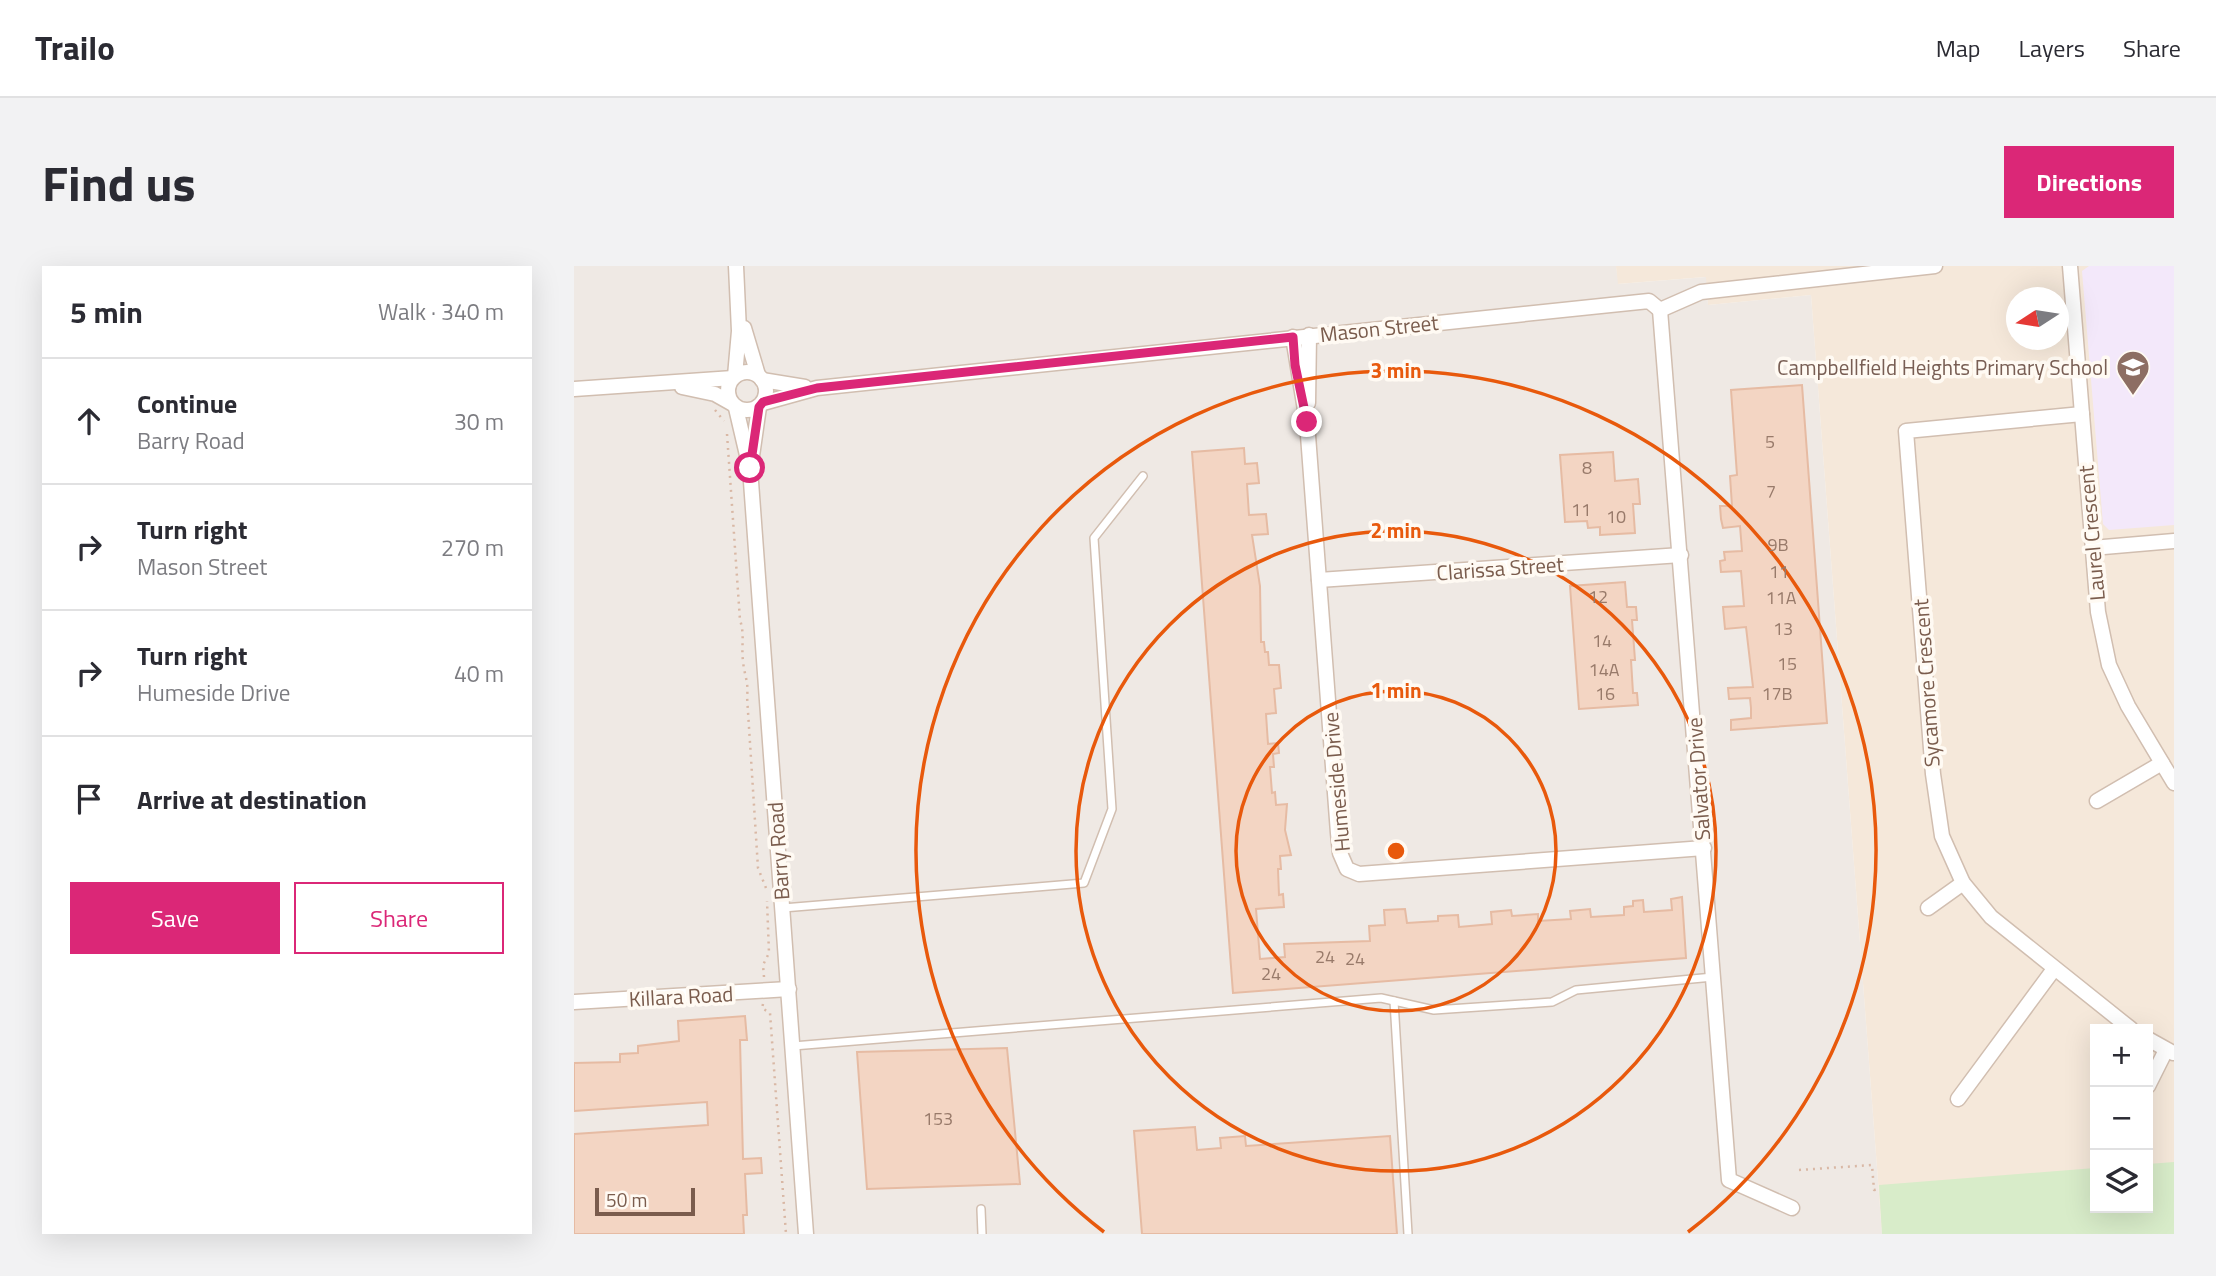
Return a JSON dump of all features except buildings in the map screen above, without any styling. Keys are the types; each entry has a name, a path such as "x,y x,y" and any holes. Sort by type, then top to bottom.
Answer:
{"street":[{"path":"734,405 727,393 734,377 739,331 736,266"},
{"path":"1660,310 1701,292 1935,266"},
{"name":"Laurel Crescent","path":"2070,266 2098,612 2109,665 2128,706 2174,783"},
{"path":"656,384 715,394 747,411 761,405 766,391 738,296"},
{"name":"Mason Street","path":"760,377 789,386 817,388 1649,301 1660,310"},
{"name":"Salvator Drive","path":"1660,310 1729,1180 1792,1208"},
{"path":"1307,422 1309,335"},
{"name":"Humeside Drive","path":"1293,337 1295,365 1307,422 1340,853 1347,869 1359,874 1704,848"},
{"path":"574,389 734,377 746,372 760,377"},
{"name":"Mason Street","path":"761,405 817,388"},
{"name":"Barry Road","path":"734,405 750,468 806,1234"},
{"name":"Barry Road","path":"750,468 761,405"},
{"name":"Sycamore Crescent","path":"2082,414 1906,431 1933,774 1942,836 1963,883 1991,917 2125,1024"},
{"path":"2092,548 2174,541"},
{"name":"Clarissa Street","path":"1319,580 1681,555"},
{"path":"2097,801 2162,763"},
{"path":"1928,908 1963,883"},
{"path":"1958,1099 2054,969"},
{"name":"Killara Road","path":"574,1002 789,989"},
{"path":"2153,1042 2170,1052 2153,1078"}],"lane":[{"path":"783,908 1084,883 1112,809 1094,538 1143,476"},
{"path":"793,1046 1381,998 1434,1010 1552,1002 1576,990 1714,977"},
{"path":"1394,1001 1408,1234"},
{"path":"981,1209 982,1234"}],"path":[{"path":"715,394 710,407 727,424 740,620 745,638 743,665 749,685 747,696 758,868 765,883 768,900 769,953 763,965 765,990 762,1008 770,1013 786,1234"},
{"path":"1799,1170 1872,1165 1874,1190 1879,1189"}],"shaded area":[{"path":"574,266 1616,266 1618,284 1706,277 1708,305 1811,295 1882,1234 574,1234"},
{"path":"1616,266 2174,266 2174,1234 1882,1234 1811,295 1708,305 1705,277 1617,284"},
{"name":"Campbellfield Heights Primary School","path":"2089,266 2174,266 2174,525 2109,530 2103,524 2082,271"}],"green space":[{"path":"2174,1162 2174,1234 1882,1234 1879,1185 2090,1168 2090,1213 2153,1213 2153,1164"}],"place":[{"name":"Campbellfield Heights Primary School","path":"2133,397"}],"route":[{"path":"750,468 759,407 763,402 786,395 817,388 1293,337 1295,365 1307,422"}]}
